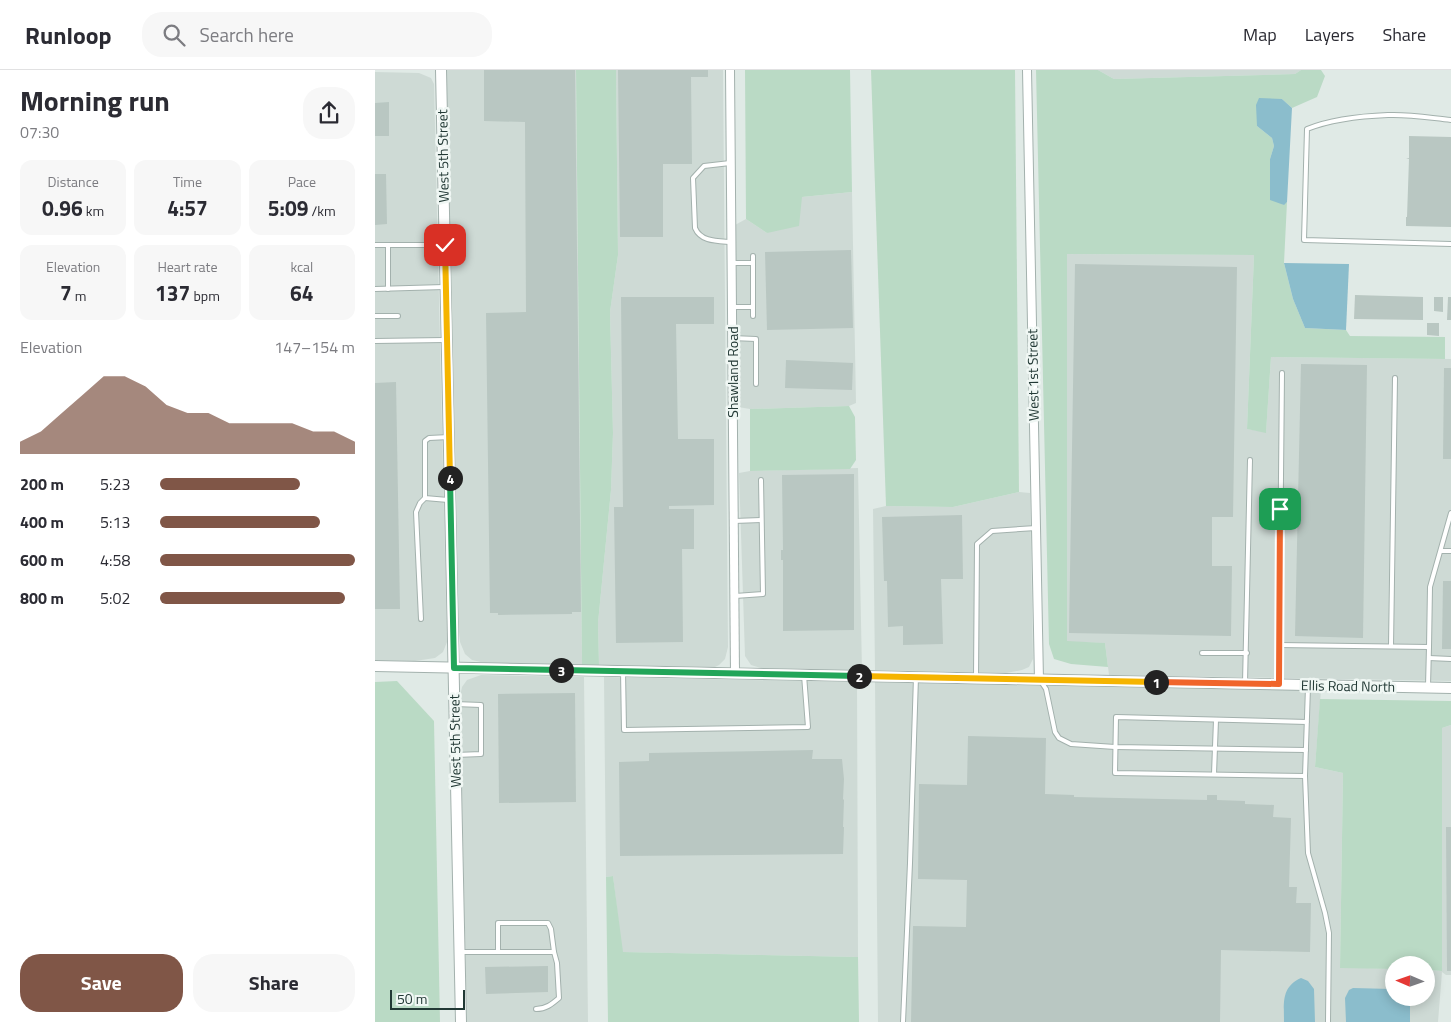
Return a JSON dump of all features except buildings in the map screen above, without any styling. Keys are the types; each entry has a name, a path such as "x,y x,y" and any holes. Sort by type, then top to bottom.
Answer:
{"street":[{"name":"West 5th Street","path":"441,70 461,1022"},
{"name":"Shawland Road","path":"730,70 735,674"},
{"name":"West 1st Street","path":"1027,70 1039,680"},
{"name":"Ellis Road North","path":"375,666 1451,688"}],"lane":[{"path":"1451,120 1389,115 1320,124 1307,129 1304,240 1451,244"},
{"path":"730,163 704,166 693,178 695,228 698,234 706,239 731,242"},
{"path":"375,245 445,245"},
{"path":"388,245 388,289"},
{"path":"753,256 753,316"},
{"path":"731,263 753,263"},
{"path":"375,289 446,287"},
{"path":"732,306 753,306"},
{"path":"375,316 398,316"},
{"path":"732,338 756,339 756,384"},
{"path":"375,341 447,340"},
{"path":"1279,684 1282,373"},
{"path":"1391,646 1395,378"},
{"path":"421,619 416,512 420,503 425,498 425,441 429,438 449,437"},
{"path":"1245,683 1250,460"},
{"path":"735,596 763,594 761,480"},
{"path":"425,498 451,500"},
{"path":"1428,687 1430,587 1451,513"},
{"path":"734,520 761,520"},
{"path":"976,678 977,544 992,531 1036,528"},
{"path":"1441,550 1451,551"},
{"path":"1278,646 1429,647"},
{"path":"1202,653 1247,653"},
{"path":"1429,658 1451,659"},
{"path":"623,671 624,730 808,727 804,675"},
{"path":"903,1022 916,678"},
{"path":"1039,680 1046,689 1055,732 1059,738 1071,744 1115,747 1306,750"},
{"path":"1308,685 1305,776 1308,853 1329,933 1328,1022"},
{"path":"455,704 481,705 481,754 456,755"},
{"path":"1305,776 1115,773 1116,717 1307,722"},
{"path":"1214,774 1216,720"},
{"path":"498,952 498,923 548,923 551,929 557,963 559,998 547,1006 536,1009"},
{"path":"460,952 554,952"}],"shaded area":[{"path":"440,70 576,70 582,665 485,663 472,660 465,654 460,642"},
{"path":"616,70 723,70 728,647 725,659 711,669 599,665 598,623 611,490 613,433 610,312 618,255"},
{"path":"1098,70 1301,70 1295,74 1114,79"},
{"path":"375,72 419,73 431,78 434,84 447,642 443,652 435,658 415,661 375,660"},
{"path":"852,192 856,403 849,406 750,409 738,407 735,225 746,219 767,233 802,197"},
{"path":"1067,254 1254,255 1247,429 1266,432 1271,357 1451,359 1451,681 1109,675 1105,643 1067,642"},
{"path":"858,468 862,671 764,669 751,665 745,656 739,473 750,471"},
{"path":"1019,492 1030,493 1033,659 1029,667 1006,673 875,670 873,509 886,506 953,507"},
{"path":"481,675 584,677 588,1022 467,1022 460,697 462,687 467,680"},
{"path":"604,677 857,682 858,957 622,952 613,876 606,877"},
{"path":"875,682 1321,690 1315,767 1343,773 1340,967 1385,969 1385,1006 1435,1006 1435,971 1441,971 1442,728 1451,725 1451,975 1446,975 1442,972 1438,1022 878,1022"}],"green space":[{"path":"576,70 616,70 618,255 610,312 613,433 611,490 598,623 599,665 582,665"},
{"path":"745,70 850,70 852,192 802,197 799,226 767,233 746,219"},
{"path":"871,70 1015,70 1019,492 953,507 886,506"},
{"path":"1036,70 1098,70 1114,79 1295,74 1301,70 1321,70 1325,76 1317,97 1292,108 1282,99 1257,126 1272,138 1274,146 1270,159 1283,205 1287,202 1284,263 1293,299 1305,328 1346,330 1350,336 1445,337 1445,359 1271,357 1266,433 1247,429 1254,255 1067,254 1067,641 1105,643 1108,667 1071,664 1054,659 1049,644"},
{"path":"849,406 855,417 856,460 850,469 750,471 750,409"},
{"path":"397,681 434,721 440,1022 375,1022 375,682"},
{"path":"1320,699 1451,701 1451,725 1442,728 1442,971 1435,971 1435,956 1385,956 1385,969 1340,968 1343,773 1315,767"},
{"path":"613,876 623,952 858,957 859,1022 608,1022 606,877"}],"water":[{"path":"1259,98 1282,99 1292,108 1287,202 1284,205 1270,200 1270,159 1274,146 1272,138 1257,126 1256,105"},
{"path":"1284,263 1349,264 1346,330 1305,328 1293,299"},
{"path":"1301,978 1308,981 1314,989 1315,1022 1284,1022 1285,996 1290,986"},
{"path":"1353,988 1385,989 1385,1006 1410,1006 1410,1022 1346,1022 1345,998 1349,990"}],"route":[{"path":"445,245 454,668 1279,684 1280,509"}]}
